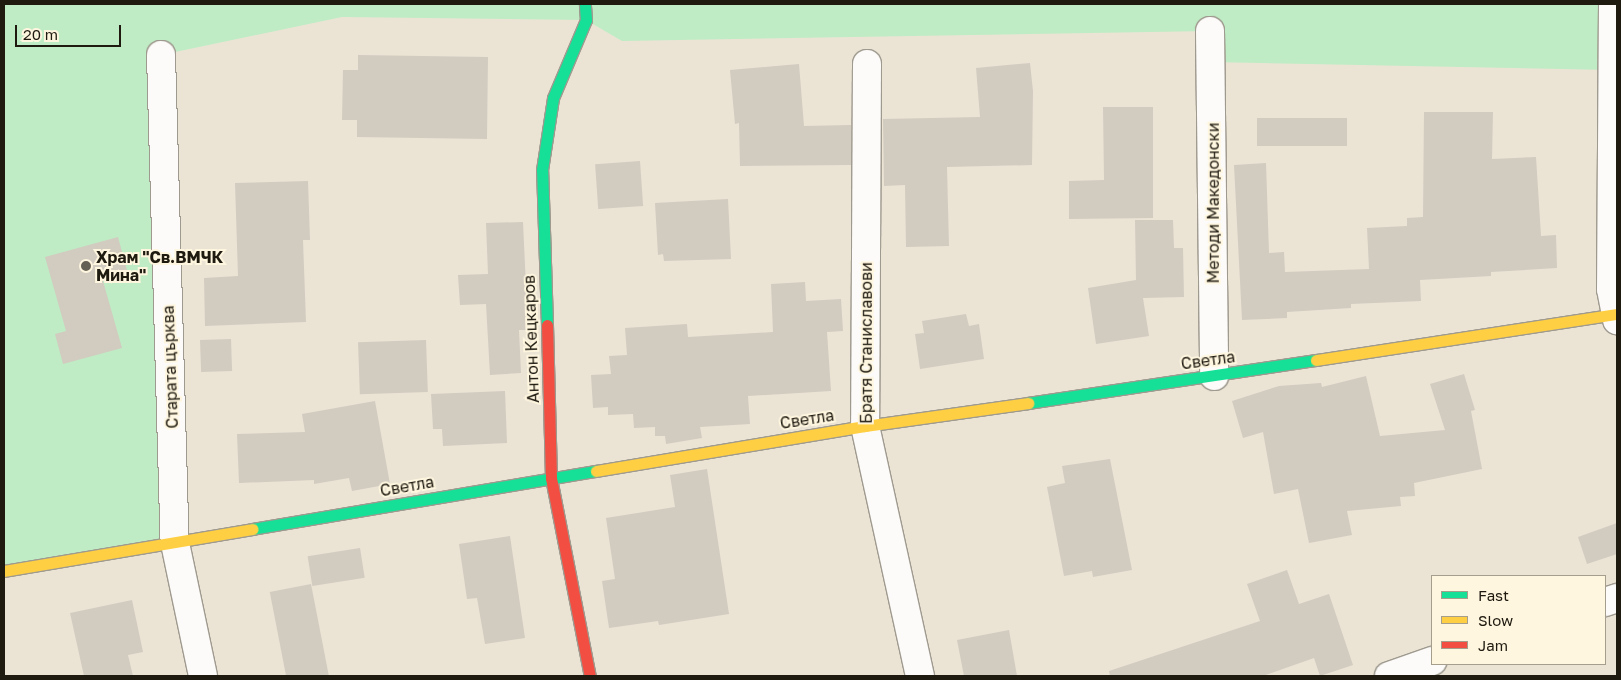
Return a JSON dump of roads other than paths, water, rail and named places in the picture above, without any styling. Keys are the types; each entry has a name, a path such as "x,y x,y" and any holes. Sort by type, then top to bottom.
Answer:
{"street":[{"name":"Антон Кецкаров","path":"585,4 586,20 554,98 542,170 552,478 590,676"},
{"path":"1613,4 1611,289 1617,316"},
{"name":"Методи Македонски","path":"1210,31 1214,376"},
{"name":"Старата църква","path":"161,55 175,543 204,676"},
{"name":"Братя Станиславови","path":"867,64 864,426 920,676"},
{"name":"Светла","path":"4,572 864,426 1617,316"},
{"path":"1389,676 1431,661"}],"place":[{"name":"Храм \"Св.ВМЧК Мина\"","path":"86,266"}]}
